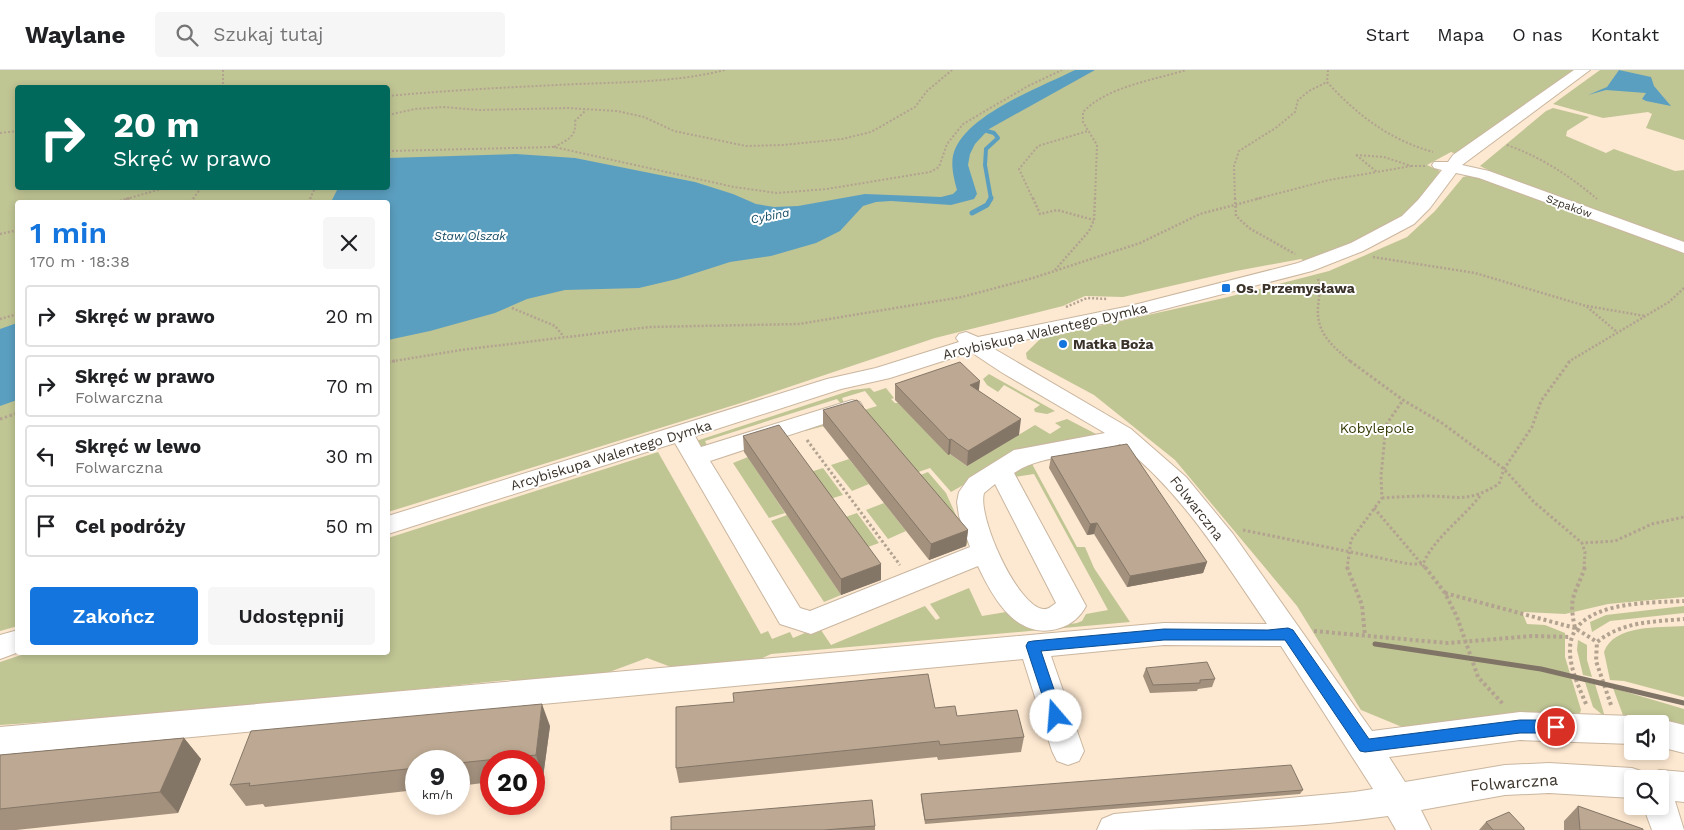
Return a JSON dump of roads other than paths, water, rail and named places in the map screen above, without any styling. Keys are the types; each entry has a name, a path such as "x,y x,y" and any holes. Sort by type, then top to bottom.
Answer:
{"street":[{"name":"Arcybiskupa Walentego Dymka","path":"390,524 835,384 882,373 969,340 1130,312 1305,267 1356,247 1408,220 1424,204 1442,161 1478,143 1582,70"},
{"name":"Szpaków","path":"1442,161 1483,174 1684,248"},
{"name":"Folwarczna","path":"969,340 1123,434 1166,469 1185,490 1215,530 1365,746 1398,799 1414,830"},
{"path":"696,456 852,407"},
{"path":"681,433 790,616 812,623 985,552"},
{"path":"1000,470 1072,606 1063,616 1044,620 1025,615 1011,601 985,552 971,511 970,498 974,487 1000,470 1022,456 1102,443 1123,434"},
{"path":"0,741 1164,634 1268,636 1288,634"},
{"path":"0,647 15,642"},
{"path":"1033,646 1068,751"},
{"path":"1365,746 1520,726 1615,729"},
{"path":"1669,735 1684,739"},
{"name":"Folwarczna","path":"1398,799 1462,786 1505,780 1549,778 1624,783"},
{"path":"1669,786 1684,787"},
{"path":"1114,830 1354,808 1398,799"},
{"path":"1663,815 1668,830"}],"water":[{"name":"Staw Olszak","path":"1075,70 1095,70 989,129 975,144 970,154 968,165 977,194 974,199 951,205 891,201 876,202 863,206 840,231 816,243 771,256 730,262 677,279 639,288 565,290 527,299 495,313 430,331 390,340 390,200 332,200 337,190 390,190 390,158 516,154 575,158 695,182 733,194 756,204 774,207 798,206 865,194 941,197 953,194 957,190 952,166 954,152 962,138 989,114 1025,93"},
{"path":"1619,70 1651,77 1654,86 1671,106 1642,99 1646,93 1606,90 1588,95 1607,87"},
{"path":"15,324 15,401 0,406 0,329"}],"waterway":[{"path":"980,129 994,133 998,138 986,149 985,165 991,198"},
{"path":"972,213 987,205 991,198"}],"railway":[{"path":"1375,644 1541,669 1684,703"}],"place":[{"name":"Os. Przemysława","path":"1226,288"},
{"name":"Matka Boża","path":"1063,344"}],"water label":[{"name":"Cybina","path":"770,216"}],"park label":[{"name":"Kobylepole","path":"1377,428"}]}
